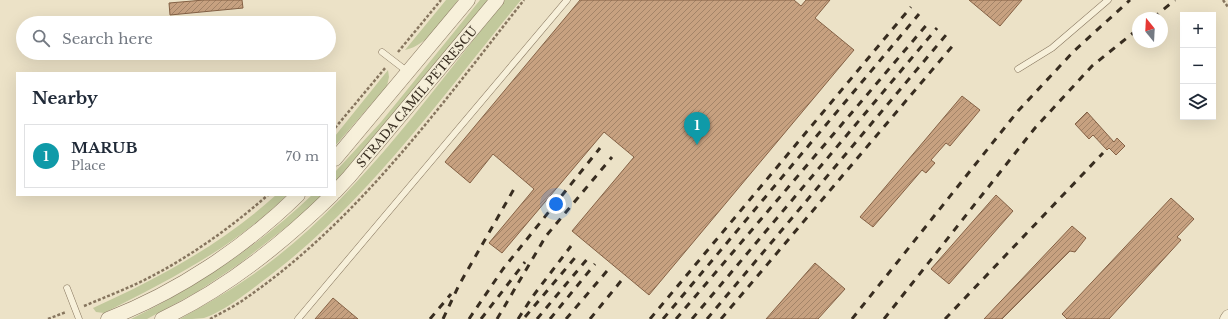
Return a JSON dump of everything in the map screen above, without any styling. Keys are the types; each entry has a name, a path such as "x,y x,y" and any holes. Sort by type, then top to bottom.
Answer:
{"street":[{"name":"STRADA CAMIL PETRESCU","path":"336,158 468,0"},
{"name":"STRADA CAMIL PETRESCU","path":"336,191 350,177 497,0"},
{"path":"108,319 162,293 206,268 253,234 297,196"},
{"path":"162,319 221,285 268,253 331,196"}],"lane":[{"path":"298,319 567,0"},
{"path":"1018,69 1052,48 1108,0"},
{"path":"382,52 408,72"},
{"path":"67,288 80,319"}],"path":[{"path":"210,319 248,297 304,254 346,213 385,173 524,0"},
{"path":"1223,0 1228,7"},
{"path":"48,319 135,284 182,259 237,222 267,196"}],"green space":[{"path":"446,0 458,0 429,37 414,47 405,50"},
{"path":"480,0 488,0 386,126 336,181 336,171 381,122"},
{"path":"505,0 521,0 399,150 333,221 298,253 233,303 211,316 195,319 180,319 252,276 307,232 338,202 397,136"},
{"path":"388,70 389,77 387,86 336,145 336,135"},
{"path":"275,196 286,196 246,231 177,275 104,313 96,312 93,308 142,285 189,259 255,213"},
{"path":"311,196 322,196 294,221 239,264 197,292 147,319 131,319 180,293 226,264 249,248"}],"building":[{"path":"204,0 242,0 243,8 170,15 169,3"},
{"path":"580,0 794,0 801,6 806,0 830,0 815,18 854,50 649,295 572,231 634,157 604,132 502,253 489,243 534,189 493,154 470,183 445,162"},
{"path":"969,0 1022,0 1000,26"},
{"path":"962,96 980,110 950,146 946,143 931,160 935,163 926,173 922,170 873,227 860,217"},
{"path":"1087,112 1114,142 1117,138 1125,146 1116,155 1109,148 1107,150 1093,135 1089,139 1075,124"},
{"path":"996,195 1013,211 949,284 931,269"},
{"path":"1171,198 1194,219 1177,237 1181,240 1109,319 1067,319 1062,314"},
{"path":"1072,226 1086,238 1075,252 1070,251 1002,319 984,319"},
{"path":"815,263 845,289 818,319 766,319"},
{"path":"333,298 358,319 315,319"}],"railway":[{"path":"852,319 1018,111 1074,51 1130,0"},
{"path":"1160,12 1175,0"},
{"path":"650,319 911,7"},
{"path":"663,319 919,14"},
{"path":"676,319 929,22"},
{"path":"692,319 937,28"},
{"path":"884,319 1035,128 1092,66 1132,34"},
{"path":"707,319 946,35"},
{"path":"721,319 955,43"},
{"path":"469,319 503,269 600,148"},
{"path":"945,319 1103,153"},
{"path":"497,319 546,236 612,157"},
{"path":"443,319 459,285 514,189"},
{"path":"518,319 533,296 571,246"},
{"path":"525,317 579,253"},
{"path":"537,319 588,258"},
{"path":"481,319 525,262"},
{"path":"550,319 595,264"},
{"path":"566,319 607,271"},
{"path":"590,319 621,281"},
{"path":"430,319 451,294"}],"place":[{"name":"MARUB","path":"697,145"}]}
